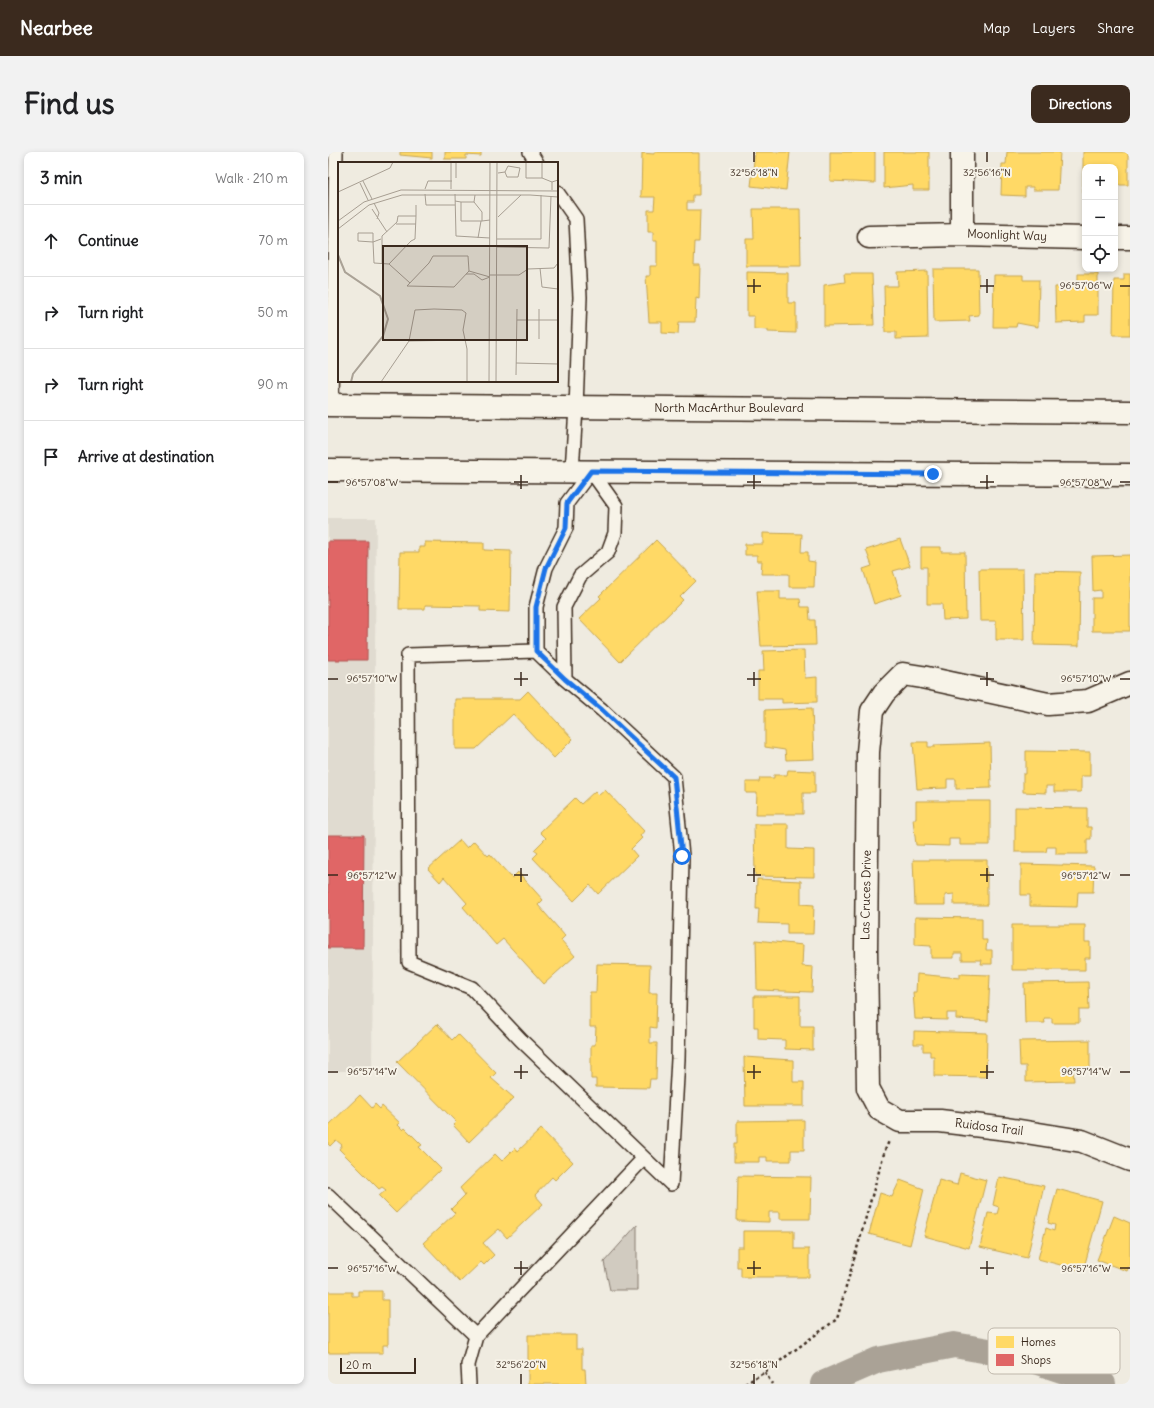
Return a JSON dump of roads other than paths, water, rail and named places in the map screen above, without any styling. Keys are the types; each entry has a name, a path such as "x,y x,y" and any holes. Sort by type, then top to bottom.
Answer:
{"main road":[{"name":"Moonlight Way","path":"962,152 962,235 1082,238"},
{"path":"869,237 962,235"},
{"path":"1118,238 1130,238"},
{"name":"North MacArthur Boulevard","path":"330,406 1130,412"},
{"path":"328,470 1130,475"},
{"name":"Las Cruces Drive","path":"868,1080 866,951 868,752 872,711 884,693 903,674 1048,704 1088,701 1130,683"},
{"name":"Ruidosa Trail","path":"868,1080 868,1088 879,1109 900,1121 947,1122 1007,1129 1082,1141 1130,1160"}],"lane":[{"path":"330,406 336,152"},
{"path":"530,152 536,162"},
{"path":"536,651 536,607 546,568 566,528 567,503 581,471 576,408 580,297 576,219 558,193"},
{"path":"565,679 564,607 580,576 608,552 615,533 616,506 581,471"},
{"path":"536,651 565,679 602,710 674,777 682,856 678,1059 671,1184 521,1040 472,988 409,962 408,655 536,651"},
{"path":"469,1384 468,1365 476,1336 644,1158"},
{"path":"328,1195 476,1336"}],"waterway":[{"path":"823,1384 878,1360 954,1345 988,1351"},
{"path":"1073,1374 1103,1384"}]}
